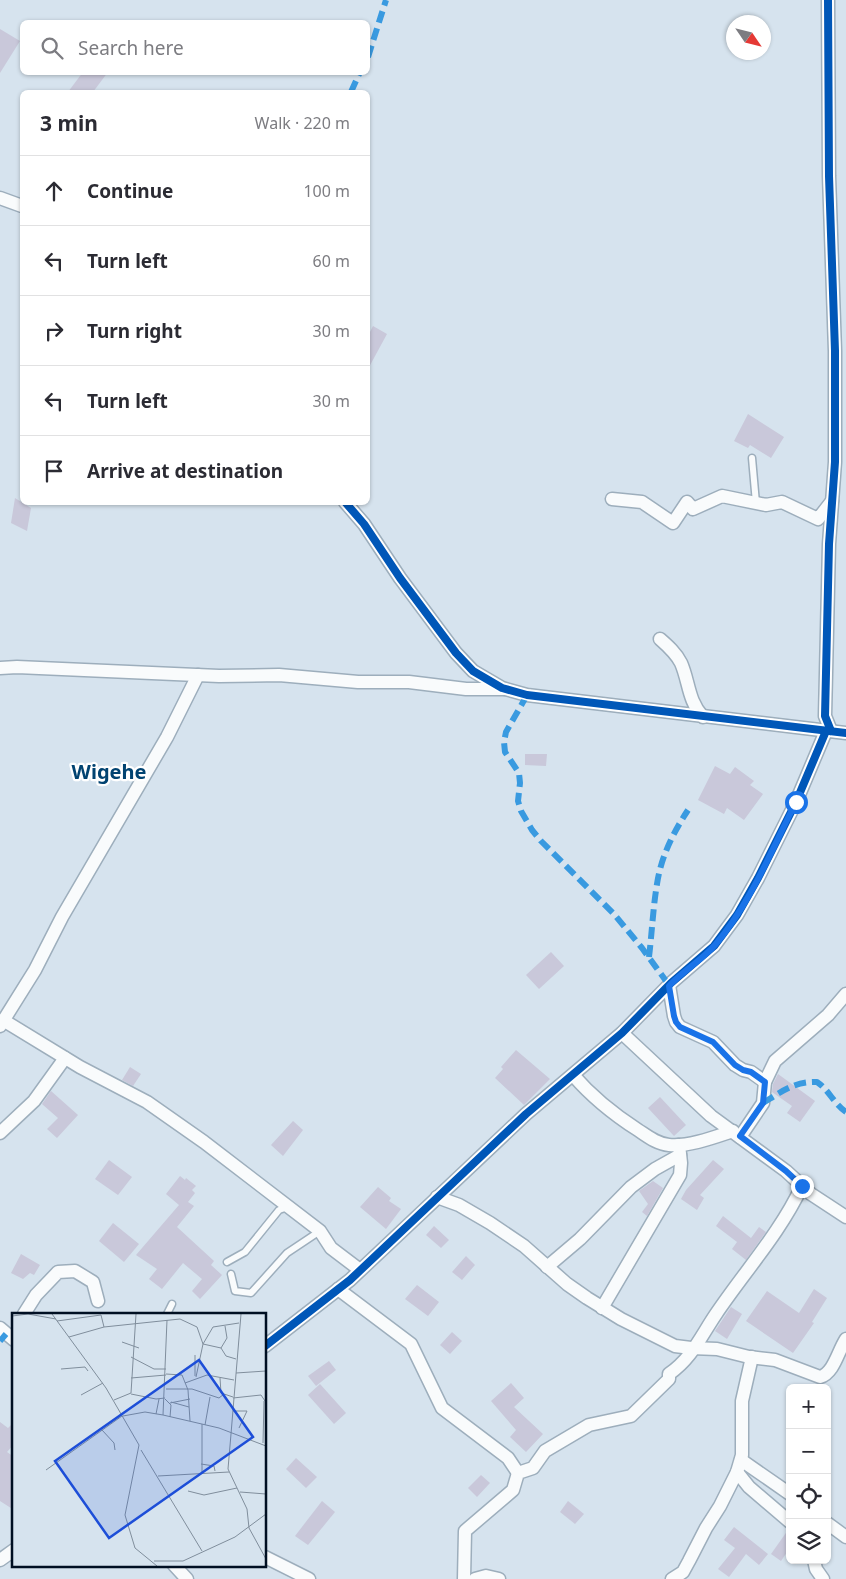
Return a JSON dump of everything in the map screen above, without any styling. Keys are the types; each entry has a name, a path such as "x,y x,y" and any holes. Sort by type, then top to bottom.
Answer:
{"street":[{"path":"266,1345 360,1270 526,1114 622,1033 669,986 714,946 737,915 758,878 829,731 825,716 829,544 834,462 835,351 829,176 828,0"},
{"path":"0,198 20,205"},
{"path":"612,500 642,502 673,523 687,502 693,509 722,496 766,505 782,502 818,519 832,501"},
{"path":"348,505 456,653 474,671 506,689 527,695 846,733"},
{"path":"660,639 677,656 684,670 696,710 702,717"},
{"path":"0,668 17,667 198,675 279,675 358,682 409,682 466,689 506,689"},
{"path":"198,675 167,737 62,917 35,970 2,1023 147,1102 204,1142 320,1231 331,1248 360,1270"},
{"path":"669,986 674,1016 680,1027 713,1042 735,1065 751,1072 765,1082"},
{"path":"547,1267 580,1239 631,1187 680,1150 737,1134 763,1103 765,1082 775,1060 828,1015 846,994"},
{"path":"622,1033 697,1103 786,1171 811,1194 846,1218"},
{"path":"0,1133 34,1101 65,1058"},
{"path":"573,1075 587,1091 616,1116 654,1141 680,1150"},
{"path":"602,1308 680,1175 680,1150"},
{"path":"518,1473 533,1468 545,1451 589,1424 631,1416 669,1379 669,1374 679,1367 696,1348 715,1315 772,1239 802,1186"},
{"path":"437,1198 458,1205 490,1223 524,1246 567,1284 602,1308 627,1323 675,1346 717,1349 752,1358 774,1360 820,1377 825,1376 846,1340"},
{"path":"25,1313 36,1295 58,1272 75,1271 93,1282 98,1301"},
{"path":"338,1289 411,1344 442,1408 508,1458 518,1473"},
{"path":"0,1328 12,1338"},
{"path":"672,1579 683,1572 689,1562 706,1528 720,1506 739,1466 742,1455 742,1401 752,1358"},
{"path":"739,1466 786,1492"},
{"path":"739,1466 749,1487 786,1519"},
{"path":"464,1579 465,1531 513,1490 518,1473"},
{"path":"831,1526 846,1537"},
{"path":"0,1560 12,1551"},
{"path":"266,1558 292,1575 309,1579"},
{"path":"815,1564 823,1579"},
{"path":"175,1566 187,1579"},
{"path":"475,1579 486,1576 499,1579"}],"lane":[{"path":"752,458 756,503"},
{"path":"226,1262 245,1252 279,1210 288,1208"},
{"path":"231,1274 236,1291 251,1293 287,1253 320,1231"},
{"path":"168,1313 172,1304"}],"building":[{"path":"0,29 20,41 0,73"},
{"path":"81,75 106,75 94,90 70,90"},
{"path":"373,326 387,334 370,365 370,332"},
{"path":"748,414 784,437 771,458 750,445 748,448 734,441"},
{"path":"15,498 20,501 20,505 26,505 31,508 27,531 11,523"},
{"path":"525,754 547,754 546,766 525,765"},
{"path":"715,766 730,774 735,767 754,781 750,785 763,794 744,820 727,808 724,814 698,800"},
{"path":"551,952 564,966 539,989 526,975"},
{"path":"516,1050 550,1079 524,1105 495,1078 503,1069 501,1067"},
{"path":"130,1067 141,1074 133,1086 122,1080"},
{"path":"778,1074 815,1101 800,1122 787,1113 792,1106 772,1092 773,1084"},
{"path":"51,1091 78,1115 57,1138 47,1129 58,1118 42,1104"},
{"path":"660,1097 686,1125 674,1136 648,1108"},
{"path":"293,1121 303,1130 283,1156 271,1145"},
{"path":"109,1160 132,1177 118,1195 95,1179"},
{"path":"713,1160 724,1169 700,1195 704,1198 697,1210 681,1199 686,1190"},
{"path":"180,1176 196,1186 192,1190 195,1193 188,1202 194,1206 177,1227 214,1261 211,1265 222,1275 200,1299 192,1291 202,1279 183,1263 162,1289 149,1279 157,1269 136,1255 179,1205 166,1194"},
{"path":"653,1181 663,1188 647,1216 642,1212 648,1204 639,1191"},
{"path":"378,1187 391,1198 389,1201 401,1209 386,1229 360,1207"},
{"path":"723,1216 751,1238 759,1227 766,1232 746,1260 732,1249 737,1242 716,1226"},
{"path":"113,1223 139,1244 124,1262 99,1241"},
{"path":"434,1226 449,1240 441,1248 426,1235"},
{"path":"21,1254 40,1265 34,1275 30,1273 23,1279 11,1273"},
{"path":"466,1256 475,1265 462,1280 452,1272"},
{"path":"417,1285 439,1302 428,1316 405,1299"},
{"path":"814,1289 827,1298 812,1322 814,1323 793,1353 746,1321 767,1291 799,1313"},
{"path":"731,1307 742,1314 727,1339 715,1331"},
{"path":"452,1332 462,1341 450,1354 440,1345"},
{"path":"329,1361 336,1370 316,1386 308,1376"},
{"path":"511,1383 524,1398 514,1407 543,1434 526,1452 510,1437 516,1430 491,1401"},
{"path":"320,1384 346,1413 334,1424 308,1395"},
{"path":"0,1422 8,1428 12,1424 12,1446 7,1452 12,1456 12,1509 0,1501"},
{"path":"296,1458 317,1477 306,1488 286,1469"},
{"path":"481,1475 490,1483 477,1497 468,1488"},
{"path":"322,1501 335,1512 308,1545 295,1536"},
{"path":"568,1501 584,1514 575,1524 560,1512"},
{"path":"734,1527 768,1554 759,1565 746,1554 729,1577 718,1569 735,1548 724,1540"},
{"path":"786,1533 786,1554 781,1561 771,1554"}],"marked path":[{"path":"370,51 386,0"},
{"path":"352,90 359,75"},
{"path":"527,695 506,732 504,742 505,752 519,773 518,801 521,811 541,841 614,914 669,985"},
{"path":"649,957 661,864 677,827 688,810"},
{"path":"763,1103 795,1085 817,1082 846,1112"},
{"path":"0,1341 6,1334"}],"cycle path":[{"path":"828,0 829,176 835,351 835,462 829,544 825,716 831,731"},
{"path":"348,505 364,524 400,578 456,653 473,671 502,688 527,695 846,733"},
{"path":"266,1345 350,1280 526,1114 622,1033 671,983 714,946 737,915 758,878 796,802 826,731"}],"district":[{"name":"Wigehe","path":"109,771"}],"route":[{"path":"796,802 737,915 714,946 669,986 674,1016 680,1027 713,1042 735,1065 751,1072 765,1082 763,1103 740,1136 786,1171 802,1186"}]}
